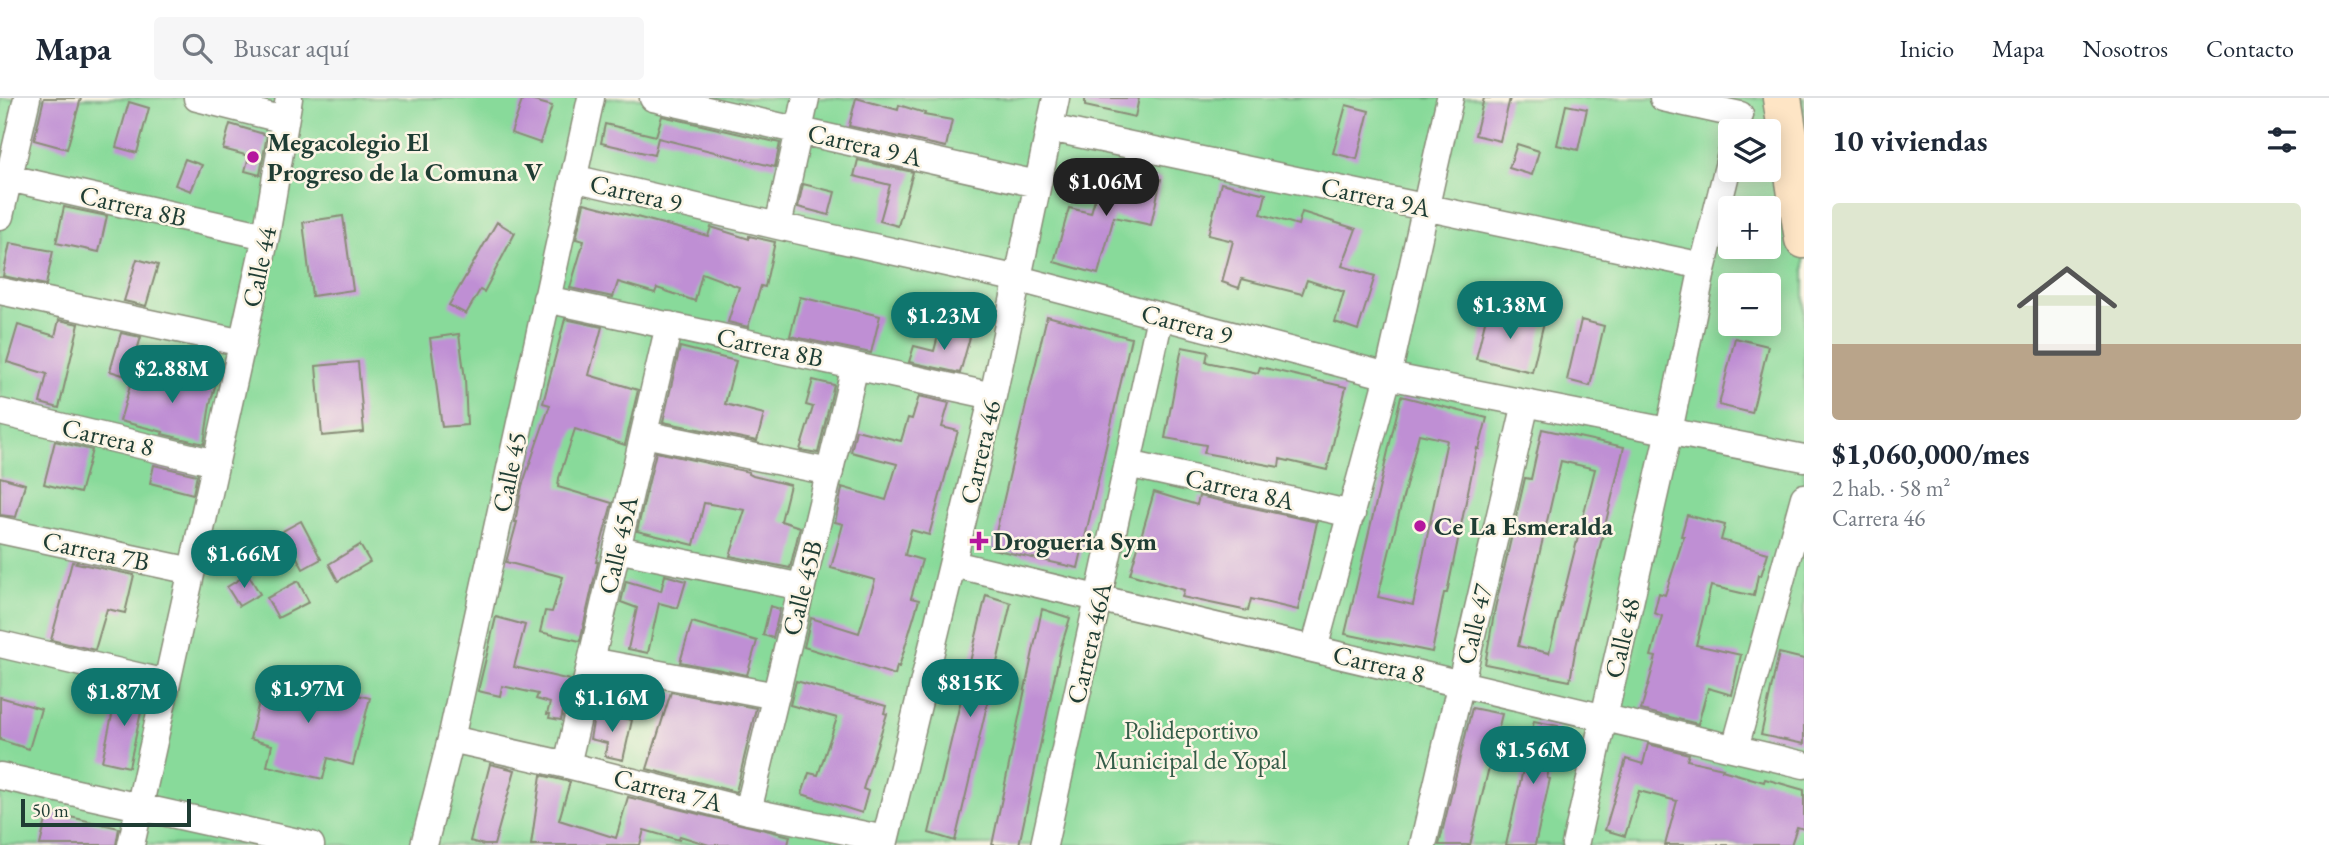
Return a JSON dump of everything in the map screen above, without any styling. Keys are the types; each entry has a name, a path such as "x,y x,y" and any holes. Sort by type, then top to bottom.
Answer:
{"main road":[{"path":"1782,98 1804,239"}],"street":[{"path":"0,216 4,176 26,98"},
{"path":"197,98 287,109"},
{"name":"Calle 45","path":"424,845 451,739 591,98"},
{"name":"Carrera 9 A","path":"653,98 1037,184"},
{"path":"778,226 806,98"},
{"path":"1314,649 1388,376 1450,98"},
{"path":"1663,98 1740,115"},
{"name":"Carrera 46","path":"885,842 993,396 1050,128 1051,99"},
{"name":"Calle 44","path":"131,845 266,236 287,109"},
{"name":"Carrera 9A","path":"1050,128 1703,266"},
{"name":"Carrera 8B","path":"4,176 266,236"},
{"name":"Carrera 9","path":"573,178 1019,279 1388,376 1804,458"},
{"name":"Calle 48","path":"1575,845 1724,182"},
{"path":"0,291 243,342"},
{"name":"Carrera 8B","path":"546,299 993,396"},
{"name":"Carrera 46A","path":"1044,845 1160,317"},
{"name":"Calle 45A","path":"567,765 669,325"},
{"name":"Calle 45B","path":"748,811 855,366"},
{"name":"Calle 47","path":"1423,845 1526,403"},
{"name":"Carrera 8","path":"0,412 216,463"},
{"path":"644,434 830,472"},
{"name":"Carrera 8A","path":"1128,464 1352,514"},
{"path":"1735,748 1804,498"},
{"name":"Carrera 7B","path":"0,530 192,571"},
{"path":"617,549 802,587"},
{"name":"Carrera 8","path":"953,564 1804,765"},
{"path":"0,644 167,683"},
{"path":"591,661 776,696"},
{"name":"Carrera 7A","path":"451,739 885,842"},
{"path":"1,779 139,807 276,841 311,845"}],"green space":[{"name":"Polideportivo Municipal de Yopal","path":"0,98 1804,98 1804,845 0,845"}],"building":[{"path":"44,98 81,98 67,149 34,140"},
{"path":"523,98 552,106 540,143 511,133"},
{"path":"856,98 898,110 899,105 925,113 924,115 952,120 946,147 849,126"},
{"path":"1085,98 1139,98 1135,117 1085,106"},
{"path":"1484,98 1510,98 1500,141 1475,135"},
{"path":"129,102 149,108 137,153 116,147"},
{"path":"1346,105 1369,111 1357,159 1333,153"},
{"path":"1566,105 1587,109 1578,150 1557,145"},
{"path":"662,116 780,143 775,167 658,138 654,155 601,143 605,124 656,136"},
{"path":"230,124 267,135 260,175 245,171 249,156 223,149"},
{"path":"1517,144 1539,151 1532,175 1509,168"},
{"path":"185,159 202,165 191,191 175,185"},
{"path":"858,160 913,172 898,226 880,221 890,185 854,176"},
{"path":"1103,168 1161,179 1151,225 1114,217 1098,274 1054,262 1069,208 1091,213"},
{"path":"1221,183 1266,194 1261,214 1298,225 1302,212 1356,229 1342,266 1375,276 1358,330 1335,322 1344,292 1307,280 1302,294 1242,279 1239,288 1222,282 1233,241 1208,235"},
{"path":"803,184 835,192 829,215 798,207"},
{"path":"584,203 708,236 711,227 749,239 749,236 775,242 765,287 761,286 748,327 728,322 739,287 702,273 695,301 657,288 655,293 618,282 613,297 570,288 584,241 576,239"},
{"path":"64,207 107,216 99,252 56,243"},
{"path":"343,216 353,290 312,296 303,222"},
{"path":"497,222 515,233 484,292 480,290 466,314 449,305"},
{"path":"10,243 53,251 46,285 3,276"},
{"path":"137,259 158,265 146,306 124,301"},
{"path":"800,297 880,316 871,353 790,336"},
{"path":"1488,309 1544,322 1532,372 1476,359"},
{"path":"1047,316 1131,338 1078,568 992,549"},
{"path":"565,319 602,327 589,375 638,390 625,445 575,429 559,478 558,487 612,503 596,562 580,641 540,632 545,611 552,612 563,577 506,562 517,522 522,486 550,405 543,403"},
{"path":"59,320 79,324 59,408 40,403 47,374 7,362 18,325 55,336"},
{"path":"1581,320 1604,326 1590,386 1567,380"},
{"path":"940,328 970,337 960,373 909,362 914,346 934,351"},
{"path":"121,333 141,337 129,377 110,371"},
{"path":"459,334 467,425 442,427 430,338"},
{"path":"1735,338 1768,346 1752,413 1719,405"},
{"path":"680,347 736,361 725,404 764,414 757,441 663,422"},
{"path":"1182,347 1208,352 1206,362 1258,373 1260,367 1346,387 1327,470 1280,459 1279,467 1204,453 1206,445 1165,438"},
{"path":"358,362 364,432 322,436 316,366"},
{"path":"185,368 218,376 210,404 204,444 120,421 133,375 179,388"},
{"path":"813,380 834,385 818,453 800,450 813,407 806,405"},
{"path":"919,396 949,403 942,427 958,431 929,535 911,530 905,555 922,560 911,598 919,600 895,675 804,647 811,618 859,633 875,580 831,568 843,524 835,522 842,487 886,500 897,464 851,452 856,430 901,441"},
{"path":"1401,396 1487,418 1479,449 1477,448 1432,652 1345,634","holes":["1419,434 1447,440 1413,605 1378,597"]},
{"path":"1542,429 1624,447 1570,681 1485,664 1525,478 1531,479","holes":["1561,461 1595,469 1549,653 1518,646"]},
{"path":"55,441 92,450 80,493 44,484"},
{"path":"656,452 749,472 753,476 790,485 781,521 800,527 790,568 730,556 745,510 704,503 694,545 637,531"},
{"path":"154,465 197,475 193,494 150,483"},
{"path":"0,477 25,484 16,517 0,515"},
{"path":"1154,492 1197,505 1199,496 1317,522 1298,610 1251,599 1248,611 1182,597 1184,590 1130,574"},
{"path":"1687,515 1725,525 1721,540 1768,553 1761,576 1758,575 1754,596 1711,586 1696,645 1741,655 1732,695 1708,688 1698,724 1641,710 1656,657 1651,656 1662,616 1654,613 1659,593 1665,595 1684,536 1681,536"},
{"path":"301,521 321,559 303,569 283,531"},
{"path":"360,545 370,562 338,581 329,564"},
{"path":"72,562 134,575 125,613 107,609 95,650 51,640"},
{"path":"248,574 260,594 239,606 227,587"},
{"path":"665,575 686,581 678,608 659,603 648,653 628,649 637,608 621,602 626,581 661,591"},
{"path":"298,581 309,602 278,618 267,598"},
{"path":"986,595 1011,603 955,841 929,833"},
{"path":"770,606 780,609 773,638 763,635"},
{"path":"1042,609 1070,618 1061,647 1019,845 992,845"},
{"path":"496,617 525,625 514,667 570,680 561,720 549,718 550,714 547,714 550,703 536,699 538,694 502,686 500,696 478,691"},
{"path":"692,622 757,641 747,675 680,662"},
{"path":"1779,653 1804,659 1804,744 1761,735"},
{"path":"266,673 370,698 353,765 328,758 323,779 267,766 272,745 250,739"},
{"path":"796,681 886,706 884,713 887,714 863,789 868,791 862,813 802,794 809,773 818,775 837,718 790,705"},
{"path":"118,688 145,694 129,767 102,761"},
{"path":"671,692 756,708 736,792 647,769"},
{"path":"0,697 41,709 29,749 0,740"},
{"path":"1472,708 1502,714 1470,845 1439,845"},
{"path":"595,712 632,720 623,760 605,756 607,743 590,739"},
{"path":"1534,721 1558,726 1547,778 1550,779 1535,845 1506,845"},
{"path":"1648,744 1689,754 1687,760 1723,768 1722,770 1764,782 1765,779 1804,790 1804,829 1797,827 1791,845 1665,845 1677,801 1639,791 1625,836 1605,830 1626,759 1643,764"},
{"path":"490,764 515,770 494,845 484,845 470,841"},
{"path":"541,775 570,782 559,820 616,838 628,797 790,836 788,845 709,845 680,836 679,840 644,830 640,845 531,845"},
{"path":"48,812 119,828 116,845 40,845"}],"place":[{"name":"Megacolegio El Progreso de la Comuna V","path":"253,157"},
{"name":"Ce La Esmeralda","path":"1420,526"},
{"name":"Drogueria Sym","path":"979,541"}]}
